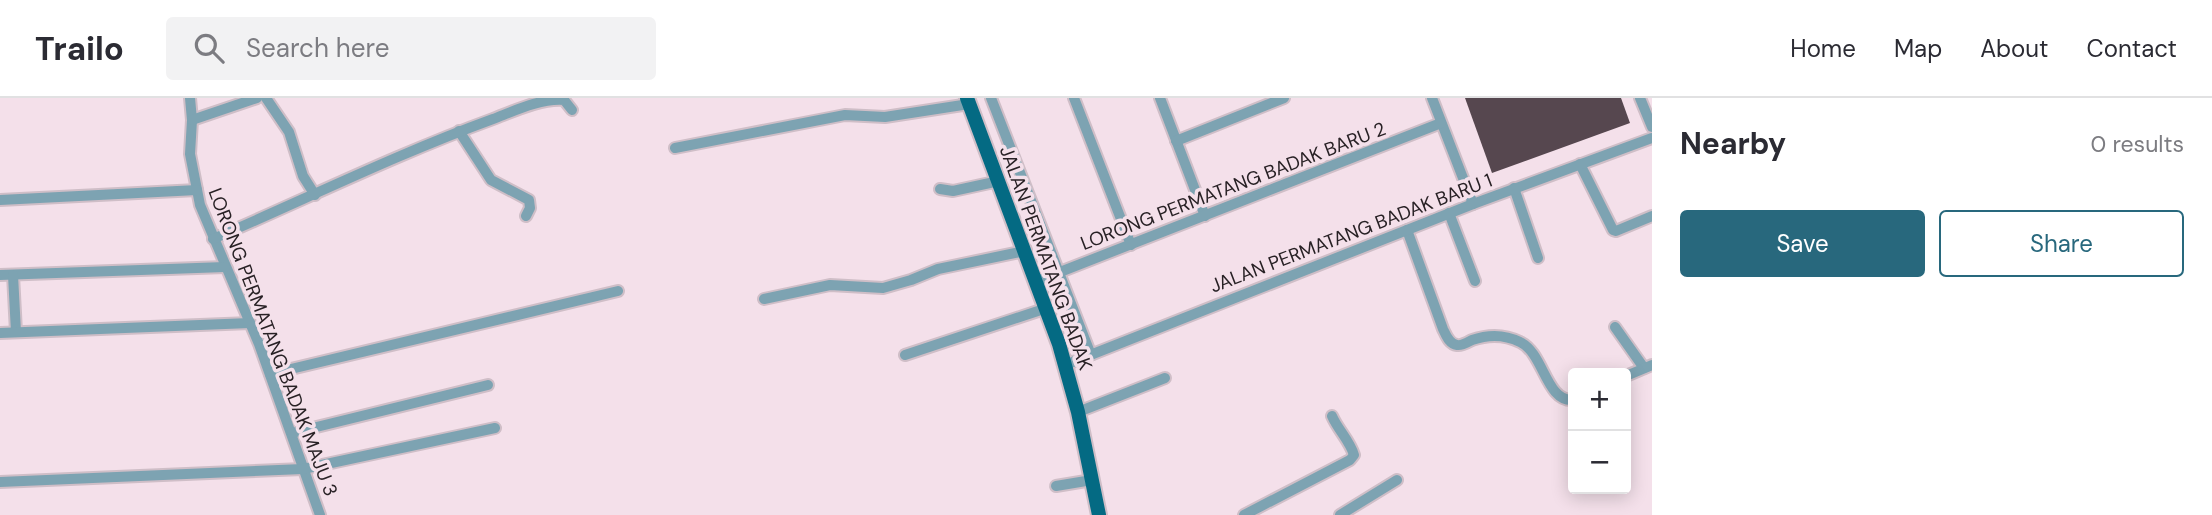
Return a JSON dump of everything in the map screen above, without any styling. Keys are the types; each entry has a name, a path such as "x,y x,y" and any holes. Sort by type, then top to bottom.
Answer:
{"main road":[{"name":"JALAN PERMATANG BADAK","path":"968,101 1047,308 1078,412 1099,515"}],"street":[{"name":"LORONG PERMATANG BADAK MAJU 3","path":"190,98 190,154 197,190 213,239 270,374 320,515"},
{"path":"191,120 257,98"},
{"path":"266,98 289,132 303,176 315,195"},
{"path":"991,98 1091,355"},
{"path":"1074,98 1131,245"},
{"path":"1160,98 1205,216"},
{"path":"1176,141 1284,98"},
{"path":"1432,98 1473,204"},
{"path":"1640,98 1652,127"},
{"path":"213,239 459,131 546,100 564,100 572,110"},
{"path":"675,148 845,115 885,117 968,101"},
{"name":"LORONG PERMATANG BADAK BARU 2","path":"1037,281 1441,123"},
{"path":"459,131 491,180 529,200 530,208 526,216"},
{"name":"JALAN PERMATANG BADAK BARU 1","path":"1065,365 1449,213 1652,138"},
{"path":"1580,164 1613,230 1652,216"},
{"path":"940,189 953,191 999,181"},
{"path":"1514,188 1538,258"},
{"path":"0,200 197,190"},
{"path":"1449,213 1475,281"},
{"path":"1407,230 1450,342 1462,345 1495,335 1524,344 1532,350 1556,394 1568,400"},
{"path":"764,299 830,285 883,288 911,281 938,269 1025,251"},
{"path":"0,275 225,267"},
{"path":"13,275 16,332"},
{"path":"270,374 618,291"},
{"path":"905,355 1047,308"},
{"path":"0,333 250,323"},
{"path":"1615,327 1648,366 1631,374"},
{"path":"1078,412 1165,379"},
{"path":"292,433 488,384"},
{"path":"1244,515 1350,460 1354,455 1353,450 1332,416"},
{"path":"0,482 303,469 495,428"},
{"path":"1056,486 1092,480"},
{"path":"1340,515 1397,480"}],"building":[{"path":"1465,98 1621,98 1630,123 1492,173"}]}
